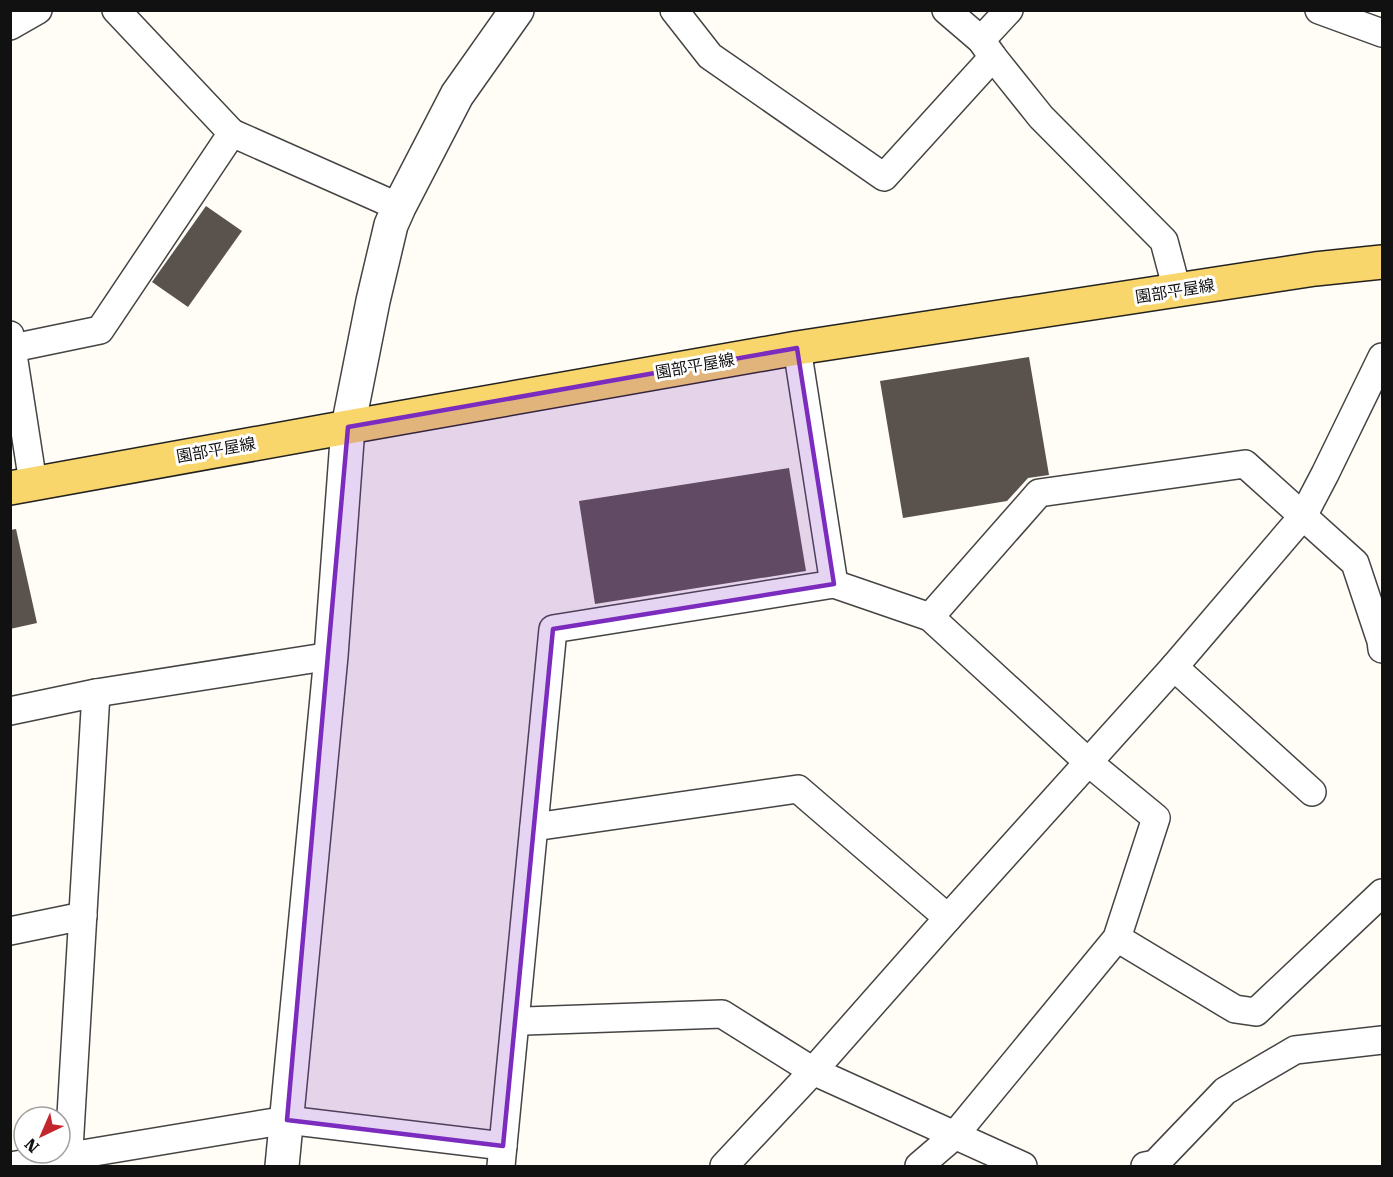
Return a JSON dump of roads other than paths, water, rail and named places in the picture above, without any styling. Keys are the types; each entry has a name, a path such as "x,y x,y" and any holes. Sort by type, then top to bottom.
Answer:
{"main road":[{"name":"園部平屋線","path":"22,485 797,348 1315,269 1383,262"}],"street":[{"path":"10,26 38,10"},
{"path":"116,10 232,133 399,207"},
{"path":"282,1167 331,656 348,427 373,301 390,225 457,95 517,10"},
{"path":"674,10 710,56 884,177 987,49 1009,10"},
{"path":"946,10 987,49 1041,117 1164,241 1178,290"},
{"path":"1319,10 1383,33"},
{"path":"22,485 12,341 100,330 232,133"},
{"path":"797,348 834,584"},
{"path":"724,1167 813,1071 1174,667 1302,516 1383,357"},
{"path":"930,617 1039,493 1245,464 1355,563 1383,649"},
{"path":"72,1160 286,1120 502,1156 553,629 834,584 930,617 1088,762 1156,818 1117,938 954,1136 919,1167"},
{"path":"10,711 96,693 331,656"},
{"path":"1174,667 1312,792"},
{"path":"72,1108 96,693"},
{"path":"534,827 798,789 948,918"},
{"path":"1117,938 1235,1009 1256,1012 1383,892"},
{"path":"10,931 83,916"},
{"path":"525,1021 723,1014 813,1071 1023,1167"},
{"path":"1145,1167 1155,1164 1226,1091 1295,1050 1383,1040"}]}
